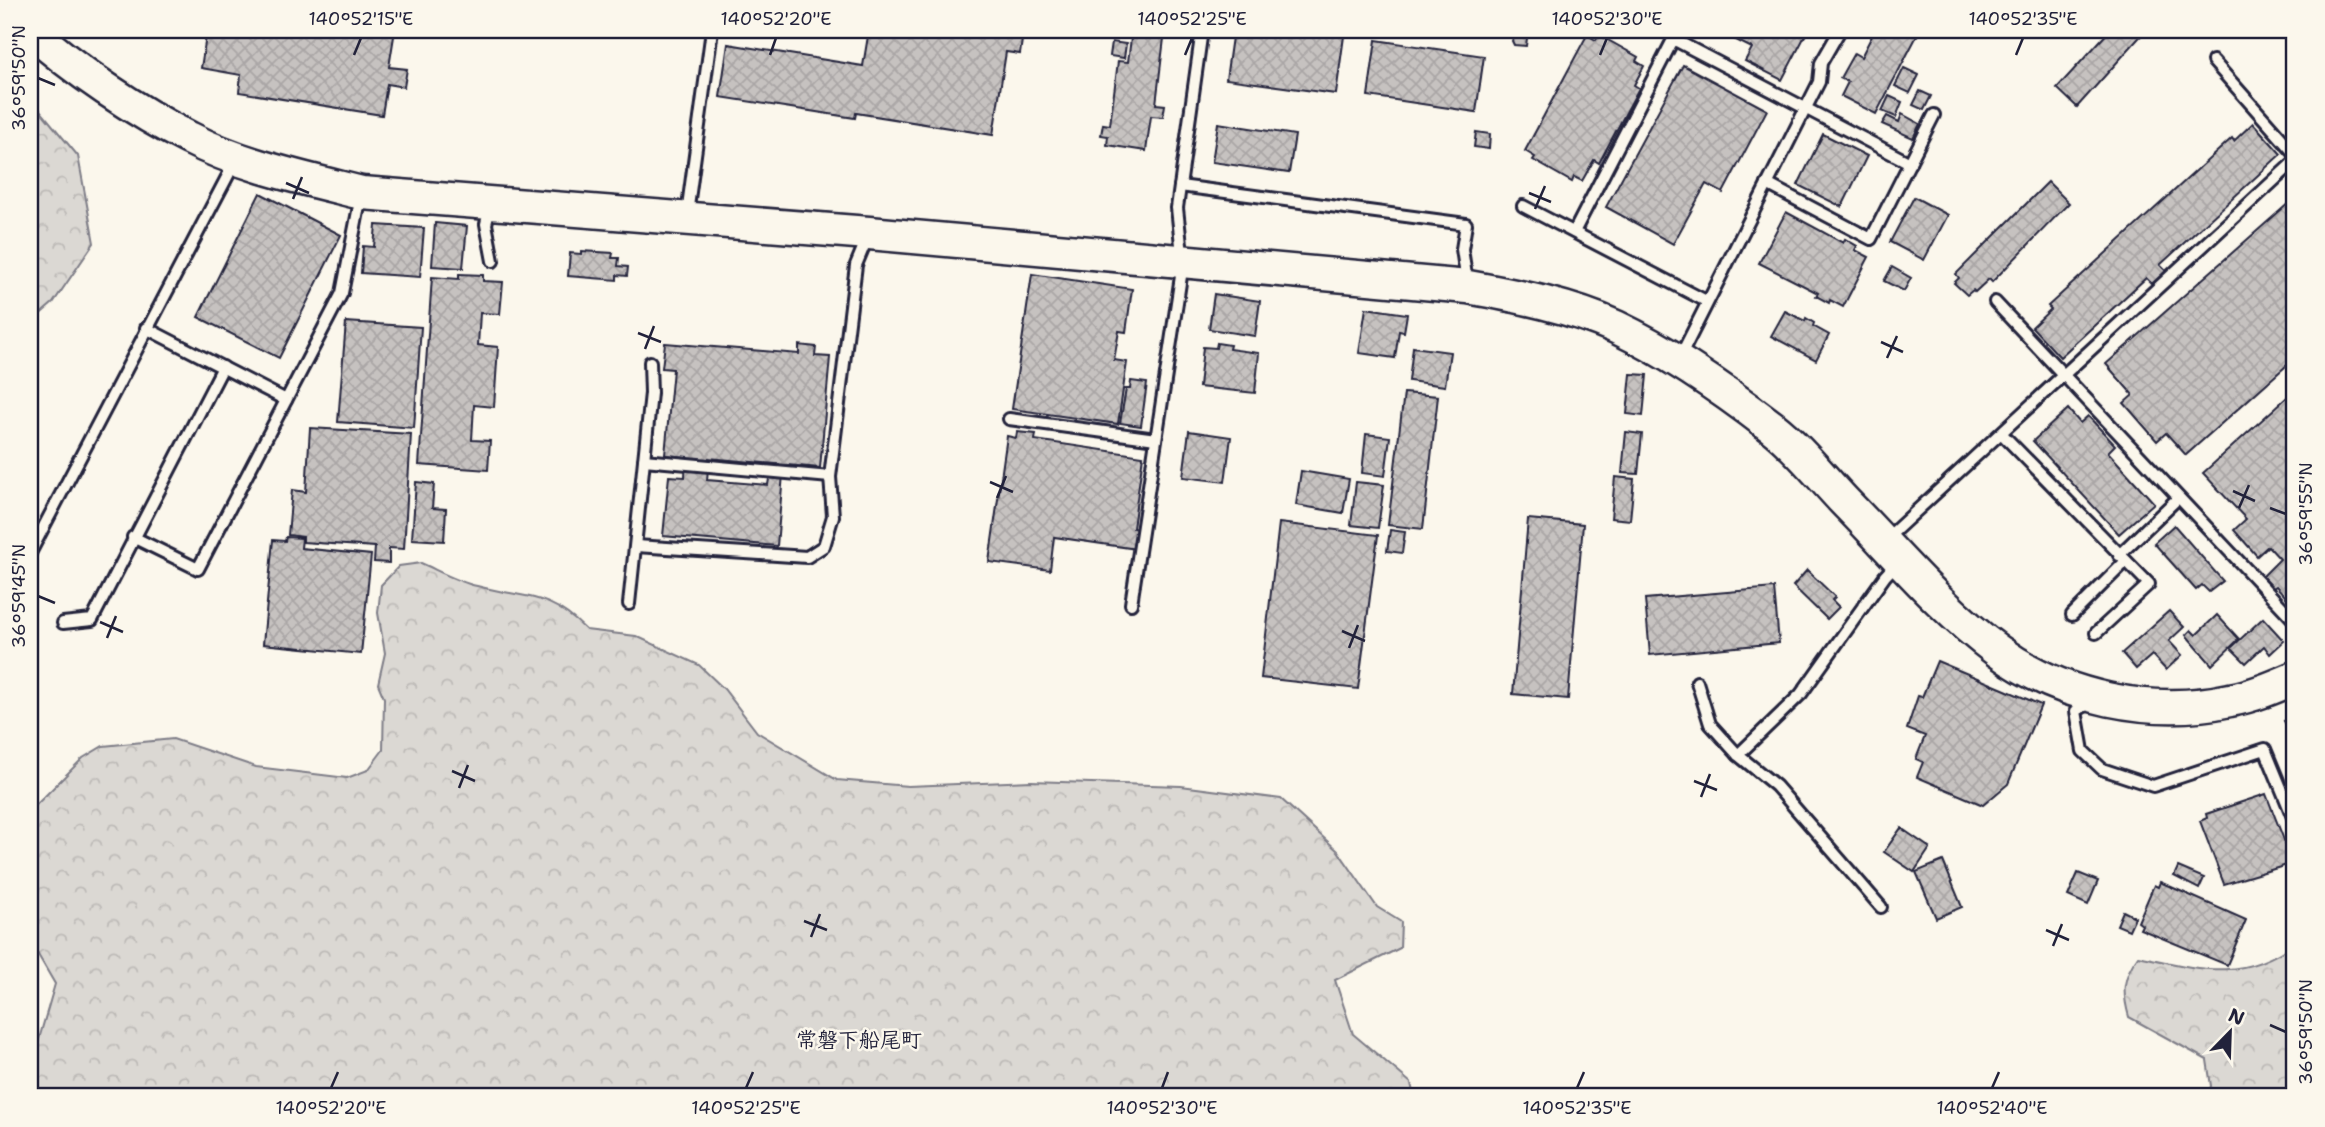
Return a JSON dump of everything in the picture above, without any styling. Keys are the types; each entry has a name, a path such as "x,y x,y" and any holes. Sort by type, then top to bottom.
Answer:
{"street":[{"path":"30,30 51,49 105,86 179,132 283,173 362,193 869,233 1468,287 1534,299 1615,327 1678,362 1775,429 1891,551 1997,650 2058,686 2099,697 2144,704 2216,702 2263,691 2295,678"}],"lane":[{"path":"686,220 712,30"},
{"path":"1131,604 1183,263 1177,208 1202,30"},
{"path":"1678,362 1706,301 1819,82 1821,64 1840,30"},
{"path":"1574,232 1675,34 1910,163"},
{"path":"2213,61 2295,155"},
{"path":"1767,184 1871,239 1934,116"},
{"path":"30,553 238,157"},
{"path":"1738,755 1801,694 1885,576 1891,551 2001,435 2295,161"},
{"path":"1180,186 1466,224 1462,250 1468,287"},
{"path":"133,537 198,569 342,293 362,193"},
{"path":"491,204 486,224 493,261"},
{"path":"1523,206 1706,301"},
{"path":"636,546 807,557 824,546 833,516 830,477 856,265 869,233"},
{"path":"1995,302 2292,622 2295,621"},
{"path":"146,328 286,400"},
{"path":"629,604 651,393 650,362"},
{"path":"63,623 92,620 223,367"},
{"path":"1009,419 1156,439"},
{"path":"2001,435 2149,584 2096,633"},
{"path":"644,460 830,477"},
{"path":"2071,615 2178,498"},
{"path":"1697,682 1710,724 1738,755 1776,786 1881,907"},
{"path":"2099,697 2076,711 2083,751 2102,769 2153,786 2265,749 2295,822"}],"green space":[{"path":"30,98 78,156 94,243 53,303 30,323"},
{"path":"421,563 470,584 547,602 560,608 586,630 636,636 699,665 724,689 757,732 837,780 908,786 1031,781 1181,786 1281,799 1338,851 1377,907 1401,922 1400,948 1335,980 1353,1034 1411,1083 1414,1097 30,1097 30,1070 55,984 30,941 30,811 83,758 103,746 173,739 256,767 347,778 368,770 383,750 384,698 378,684 385,653 378,613 381,585 399,566"},
{"path":"2295,943 2295,1097 2207,1097 2211,1086 2207,1060 2129,1017 2125,1000 2126,978 2138,956 2200,968 2237,968 2275,956"}],"building":[{"path":"207,30 395,30 389,67 407,69 404,87 387,84 382,115 239,92 241,75 201,68"},
{"path":"869,30 1010,30 1023,33 1020,54 1006,52 993,135 856,113 855,118 720,97 728,44 863,66"},
{"path":"1132,30 1165,30 1156,104 1165,105 1163,117 1151,116 1146,151 1107,145 1108,136 1101,135 1103,124 1110,125 1118,61 1128,62"},
{"path":"1233,30 1295,30 1344,36 1336,94 1226,79"},
{"path":"1516,30 1528,30 1526,46 1514,45 1512,41"},
{"path":"1736,30 1808,30 1782,80 1745,61 1752,48 1732,38"},
{"path":"1875,30 1920,30 1876,114 1841,96 1848,82 1840,78 1854,53 1861,57"},
{"path":"2110,30 2146,30 2077,107 2057,88"},
{"path":"1587,35 1596,40 1599,35 1638,57 1636,61 1644,66 1634,85 1639,88 1599,163 1594,160 1582,181 1574,177 1572,182 1533,160 1535,157 1525,151"},
{"path":"1376,40 1484,56 1476,112 1368,96"},
{"path":"1112,42 1126,44 1124,58 1110,56"},
{"path":"1683,65 1767,110 1723,193 1706,184 1673,244 1606,207"},
{"path":"1904,68 1919,75 1910,93 1895,86"},
{"path":"1920,91 1931,96 1924,110 1913,105"},
{"path":"1889,96 1902,102 1896,117 1882,111"},
{"path":"1902,114 1920,124 1913,138 1882,124 1887,116 1899,122"},
{"path":"1218,123 1295,135 1289,173 1212,162"},
{"path":"2253,123 2281,154 2160,265 2167,272 2153,285 2146,278 2060,357 2032,327 2051,309 2048,306 2232,138 2234,141"},
{"path":"1476,132 1490,134 1489,149 1474,147"},
{"path":"1823,134 1867,156 1842,207 1798,185"},
{"path":"2048,182 2069,203 1992,282 1989,279 1975,292 1973,290 1967,295 1954,283 1959,278 1956,274"},
{"path":"260,193 341,235 279,358 198,317"},
{"path":"1914,197 1948,215 1924,260 1890,242"},
{"path":"2291,201 2295,205 2295,358 2186,455 2166,433 2157,441 2124,403 2133,395 2106,364"},
{"path":"1786,212 1843,243 1845,239 1857,246 1855,250 1869,257 1843,307 1830,300 1829,303 1816,296 1818,293 1759,263"},
{"path":"435,223 467,226 463,268 432,266"},
{"path":"376,225 424,228 420,277 361,273 363,246 374,247"},
{"path":"581,251 613,253 612,258 619,258 618,266 628,267 627,276 617,275 617,280 568,276 570,253 581,254"},
{"path":"1892,267 1911,278 1904,291 1884,281"},
{"path":"459,274 483,275 483,281 503,282 500,314 480,313 478,345 498,347 494,407 474,405 472,440 490,441 488,470 419,465 432,277 459,279"},
{"path":"1032,274 1132,289 1126,332 1119,331 1114,360 1127,362 1118,424 1012,409"},
{"path":"1214,294 1260,301 1255,336 1209,329"},
{"path":"1366,308 1407,314 1404,332 1399,331 1395,358 1359,353"},
{"path":"1785,311 1805,321 1806,318 1814,323 1813,326 1829,335 1816,360 1771,336"},
{"path":"346,322 421,327 414,428 338,422"},
{"path":"665,343 799,354 799,345 816,347 815,356 830,357 820,468 709,458 707,480 768,485 770,473 783,474 777,546 663,536 669,476 685,477 686,457 665,455 673,369 662,368"},
{"path":"1217,343 1230,345 1229,349 1259,353 1255,393 1199,387 1203,347 1216,348"},
{"path":"1413,347 1450,352 1445,386 1409,381"},
{"path":"1631,374 1647,375 1643,416 1627,414"},
{"path":"1131,381 1147,383 1141,426 1120,423 1126,389 1130,389"},
{"path":"2295,390 2295,607 2276,586 2273,588 2262,577 2280,559 2268,546 2257,556 2234,530 2246,519 2203,473"},
{"path":"1404,393 1438,396 1423,529 1388,525"},
{"path":"2068,409 2080,423 2088,416 2115,445 2108,452 2154,503 2119,534 2033,441"},
{"path":"310,428 411,434 404,549 389,548 389,563 374,562 375,547 303,542 303,537 288,535 292,490 306,492"},
{"path":"1189,431 1231,437 1225,482 1183,477"},
{"path":"1017,432 1036,434 1035,440 1143,456 1133,528 1140,530 1137,549 1054,537 1050,570 989,562 1007,436 1016,438"},
{"path":"1626,432 1642,434 1638,474 1622,473"},
{"path":"1366,434 1390,437 1385,476 1362,473"},
{"path":"1301,471 1349,479 1343,513 1296,505"},
{"path":"1615,477 1634,479 1630,520 1611,518"},
{"path":"416,482 434,484 432,508 446,509 444,541 412,539"},
{"path":"1356,482 1384,485 1378,528 1351,525"},
{"path":"1528,519 1583,524 1568,699 1513,694"},
{"path":"1279,523 1378,535 1358,689 1261,678"},
{"path":"2174,525 2223,581 2209,592 2202,585 2196,590 2154,543"},
{"path":"1390,530 1405,532 1402,553 1387,551"},
{"path":"286,537 302,538 301,548 371,555 361,654 263,644 273,540 285,541"},
{"path":"1807,570 1835,597 1832,600 1839,607 1827,619 1793,586"},
{"path":"1774,588 1779,643 1650,655 1645,599"},
{"path":"2169,611 2184,627 2169,641 2182,655 2166,670 2152,655 2136,669 2122,653"},
{"path":"2217,615 2239,639 2212,665 2186,635 2191,630 2196,635"},
{"path":"2263,618 2284,641 2270,654 2264,646 2246,663 2231,648"},
{"path":"1937,661 2041,705 2008,784 1983,805 1917,777 1923,762 1916,759 1925,736 1907,729 1918,696 1922,697"},
{"path":"2295,715 2295,740 2284,721"},
{"path":"2266,794 2291,858 2285,860 2287,865 2224,884 2200,821 2207,818 2206,814"},
{"path":"1901,828 1930,848 1914,872 1884,852"},
{"path":"1943,861 1962,907 1936,918 1916,872"},
{"path":"2178,867 2204,878 2199,889 2174,876"},
{"path":"2078,873 2098,881 2088,905 2068,896"},
{"path":"2160,882 2246,920 2227,965 2140,929 2142,925 2138,922 2154,885 2158,887"},
{"path":"2123,911 2135,917 2129,930 2117,925"}],"district":[{"name":"常磐下船尾町","path":"859,1040"}]}
